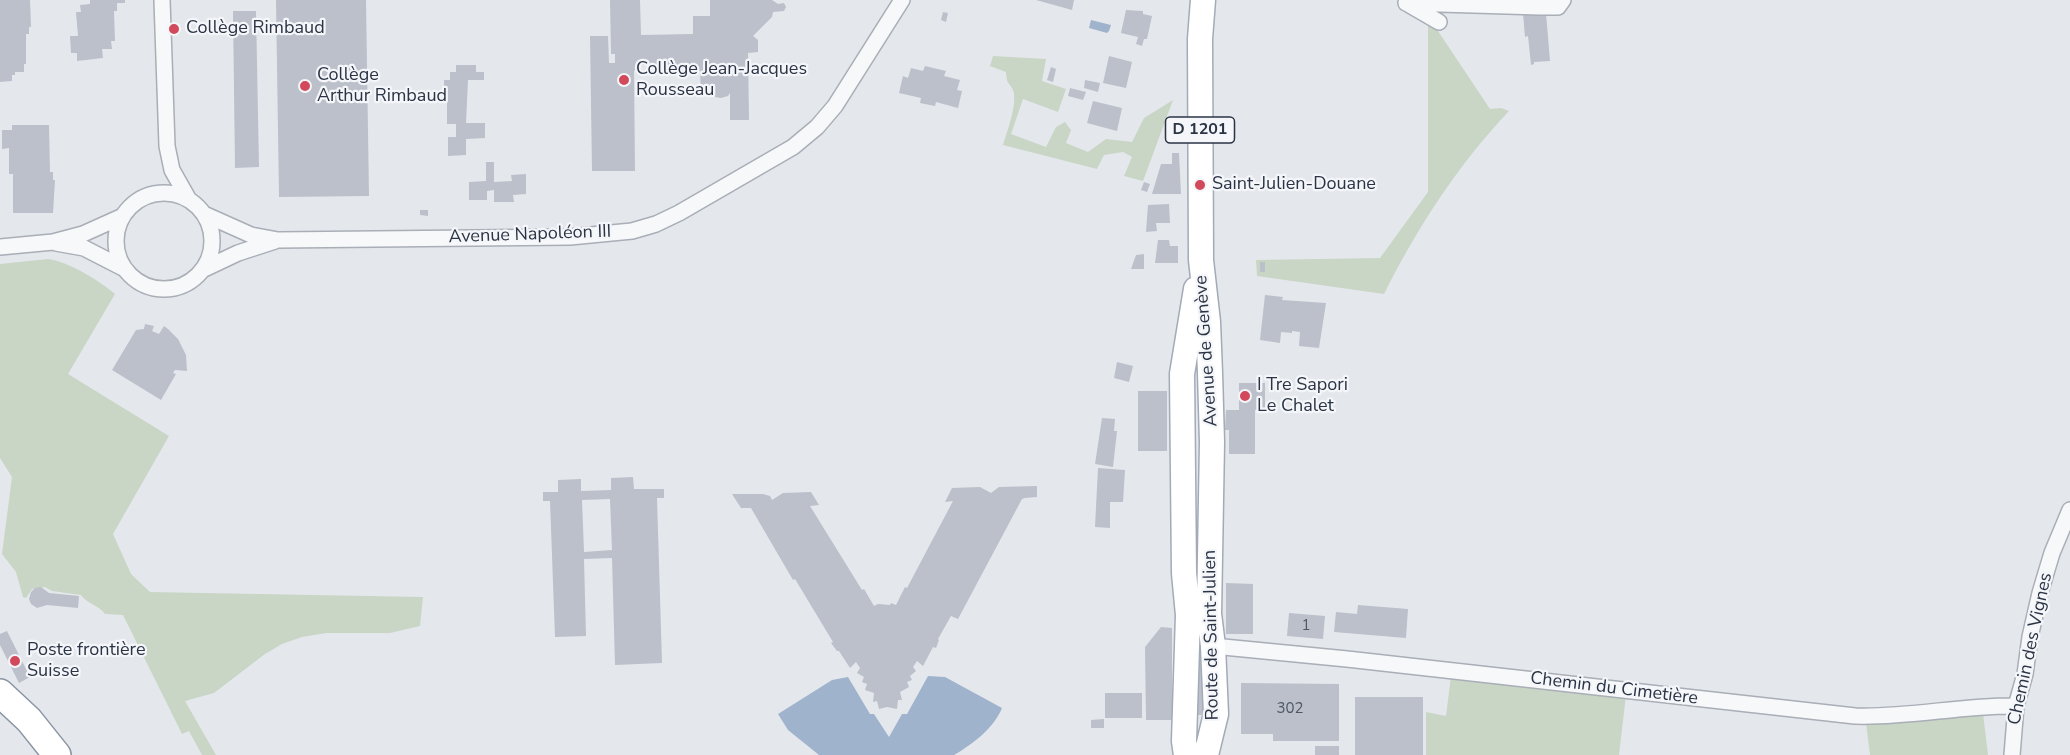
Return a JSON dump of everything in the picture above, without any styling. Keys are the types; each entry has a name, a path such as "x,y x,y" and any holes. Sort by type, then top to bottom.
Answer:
{"highway":[{"path":"0,693 29,720 57,755"},
{"path":"0,711 40,755"}],"main road":[{"name":"Avenue de Genève","path":"1203,0 1200,39 1198,343 1212,442"},
{"name":"Avenue de Genève","path":"1182,444 1182,374 1198,343"},
{"name":"Route de Saint-Julien","path":"1186,755 1184,741 1198,615 1210,537 1212,442"},
{"name":"Route de Saint-Julien","path":"1182,444 1184,573 1198,615 1213,646 1216,714 1206,755"},
{"path":"1182,473 1211,474"}],"street":[{"path":"53,242 84,248 124,269 139,282 161,289 184,284 202,270 209,256 212,241 210,227 204,214 189,200 172,170 166,146 162,0"},
{"name":"Avenue Napoléon III","path":"204,214 252,235 278,240 570,237 632,231 656,224 793,147 817,127 835,106 902,0"},
{"path":"1404,2 1558,7 1563,0"},
{"path":"1404,2 1438,22"},
{"path":"124,269 118,257 117,230 123,216 133,204 154,194 176,194 189,200"},
{"path":"0,247 53,242 83,234 123,216"},
{"name":"Avenue Napoléon III","path":"202,270 238,253 278,240"},
{"name":"Chemin des Vignes","path":"2012,755 2016,706 2025,674 2030,637 2040,593 2052,553 2070,510"},
{"name":"Chemin du Cimetière","path":"1213,646 1855,716 2016,706"}],"green space":[{"path":"1428,25 1438,31 1490,109 1501,108 1509,111 1473,153 1440,198 1410,245 1384,294 1257,276 1256,260 1380,258 1428,192"},
{"path":"993,56 1046,59 1042,81 1066,89 1058,112 1023,99 1011,134 1046,147 1056,127 1065,122 1071,130 1066,143 1088,152 1106,139 1132,142 1144,118 1173,100 1143,181 1124,176 1132,157 1123,152 1104,155 1097,169 1003,145 1011,118 1014,96 1006,72 990,66"},
{"path":"48,259 83,272 115,294 68,374 169,436 113,534 131,574 150,592 423,597 420,626 390,633 326,633 302,637 282,644 265,654 214,693 185,701 216,755 202,755 189,731 182,734 123,615 105,614 81,595 52,591 45,587 32,589 26,598 23,597 16,572 2,554 12,477 0,458 0,264"},
{"path":"1451,676 1626,695 1619,755 1426,755 1426,712 1446,716"},
{"path":"1983,713 1988,755 1870,755 1866,723"}],"water":[{"path":"1091,20 1111,25 1109,31 1107,33 1089,28"},
{"path":"928,676 945,677 1002,708 994,722 982,735 954,755 819,755 788,730 778,714 832,680 848,677 870,714 874,714 889,737 902,714 907,714"}],"building":[{"path":"0,0 30,0 31,27 29,27 29,34 26,34 24,72 15,72 15,75 12,75 12,81 0,82"},
{"path":"90,0 125,0 125,3 117,3 117,11 114,11 115,41 111,41 112,49 102,49 103,58 77,61 77,53 71,53 70,36 78,36 76,12 81,12 80,5 90,4"},
{"path":"276,0 366,0 369,196 279,197"},
{"path":"610,0 640,0 641,35 693,34 693,16 710,16 710,0 772,0 778,4 784,3 786,7 784,11 773,12 772,17 753,36 758,40 758,52 748,53 749,120 730,120 730,93 721,98 715,97 714,94 701,94 700,71 694,65 640,65 634,71 635,171 592,171 590,36 608,36 609,63 615,63 615,54 611,54"},
{"path":"1036,0 1074,0 1072,10"},
{"path":"1126,10 1143,11 1143,14 1152,16 1147,39 1144,39 1142,46 1136,44 1138,37 1121,33"},
{"path":"233,11 256,11 259,167 235,168"},
{"path":"943,12 948,13 946,22 941,20"},
{"path":"1523,13 1546,13 1550,61 1534,62 1531,65"},
{"path":"1109,56 1132,62 1126,88 1103,83"},
{"path":"456,65 476,65 476,72 484,72 484,80 468,80 466,123 485,123 485,138 466,139 466,155 448,156 448,137 456,137 456,124 447,124 447,90 444,90 444,80 450,80 450,72 456,72"},
{"path":"925,66 946,71 944,76 960,80 957,90 962,91 958,108 936,102 935,106 920,103 921,98 899,93 903,76 908,78 911,68 923,71"},
{"path":"1051,67 1056,69 1053,82 1047,80"},
{"path":"1085,80 1100,83 1098,92 1084,88"},
{"path":"1070,88 1086,92 1083,100 1068,96"},
{"path":"1093,101 1122,108 1117,131 1087,123"},
{"path":"12,125 49,125 50,172 53,172 53,180 55,180 53,213 13,213 13,174 9,174 9,148 2,149 2,130 12,130"},
{"path":"1172,153 1179,153 1181,194 1152,194 1161,164 1172,164"},
{"path":"486,162 494,162 494,182 512,181 511,175 526,174 526,194 513,195 514,202 494,202 494,190 487,191 487,200 469,200 469,182 486,181"},
{"path":"1144,182 1150,184 1147,192 1141,190"},
{"path":"1169,204 1170,223 1156,223 1157,231 1146,232 1148,205"},
{"path":"420,210 428,210 428,216 420,215"},
{"path":"1158,240 1169,240 1170,246 1178,246 1178,263 1155,263"},
{"path":"1144,254 1144,269 1131,269 1136,255"},
{"path":"1260,262 1265,262 1265,272 1260,272"},
{"path":"1265,295 1283,297 1282,300 1326,303 1319,348 1299,346 1300,332 1281,332 1280,343 1260,340"},
{"path":"145,324 154,326 152,331 159,334 164,326 168,329 178,339 186,355 187,371 175,370 173,373 176,374 161,400 112,370 136,330 144,329"},
{"path":"1117,362 1133,366 1129,382 1114,378"},
{"path":"1239,383 1265,383 1265,410 1255,410 1255,454 1229,454 1229,430 1225,430 1226,410 1239,410"},
{"path":"1138,391 1167,391 1167,451 1138,451"},
{"path":"1102,418 1115,419 1114,431 1117,431 1113,467 1095,464"},
{"path":"1098,468 1125,470 1123,502 1110,502 1110,528 1095,527"},
{"path":"633,477 634,489 664,489 664,498 657,498 662,663 615,665 612,558 584,559 586,636 555,637 550,501 543,501 543,492 558,492 558,480 581,479 581,491 611,490 611,478","holes":["610,499 612,550 584,552 582,500"]},
{"path":"1037,486 1037,497 1022,499 958,619 951,616 938,639 936,648 933,647 923,666 917,661 913,667 916,671 910,676 912,680 907,682 909,687 900,692 902,700 898,700 897,709 887,707 879,709 877,701 873,702 874,693 865,690 867,684 862,682 864,677 857,673 860,668 856,662 850,668 831,643 833,642 751,508 741,508 732,494 763,494 770,496 772,500 783,493 811,492 819,505 810,506 874,606 891,603 896,605 953,501 945,502 952,488 980,487 991,493 999,487"},
{"path":"1226,583 1253,584 1253,634 1226,634"},
{"path":"41,587 49,593 79,596 78,608 47,605 37,608 31,604 29,599 35,588"},
{"path":"1358,605 1408,609 1406,638 1334,632 1336,612 1357,614"},
{"path":"1289,613 1325,616 1323,639 1287,636"},
{"path":"1161,627 1172,628 1172,720 1146,720 1145,647"},
{"name":"Poste frontière Suisse","path":"7,631 30,677 19,683 0,645 0,634"},
{"path":"1193,647 1210,648 1210,715 1191,715"},
{"path":"1241,683 1339,684 1339,741 1273,741 1273,734 1241,734"},
{"path":"1105,693 1142,693 1142,718 1105,718"},
{"path":"1355,697 1423,697 1423,755 1355,755"},
{"path":"1104,719 1104,728 1091,728 1091,720"},
{"path":"1315,746 1339,746 1339,755 1315,755"}],"place":[{"name":"Collège Rimbaud","path":"174,29"},
{"name":"Collège Jean-Jacques Rousseau","path":"624,80"},
{"name":"Collège Arthur Rimbaud","path":"305,86"},
{"name":"Saint-Julien-Douane","path":"1200,185"},
{"name":"I Tre Sapori Le Chalet","path":"1245,396"},
{"name":"Poste frontière Suisse","path":"15,661"}]}
